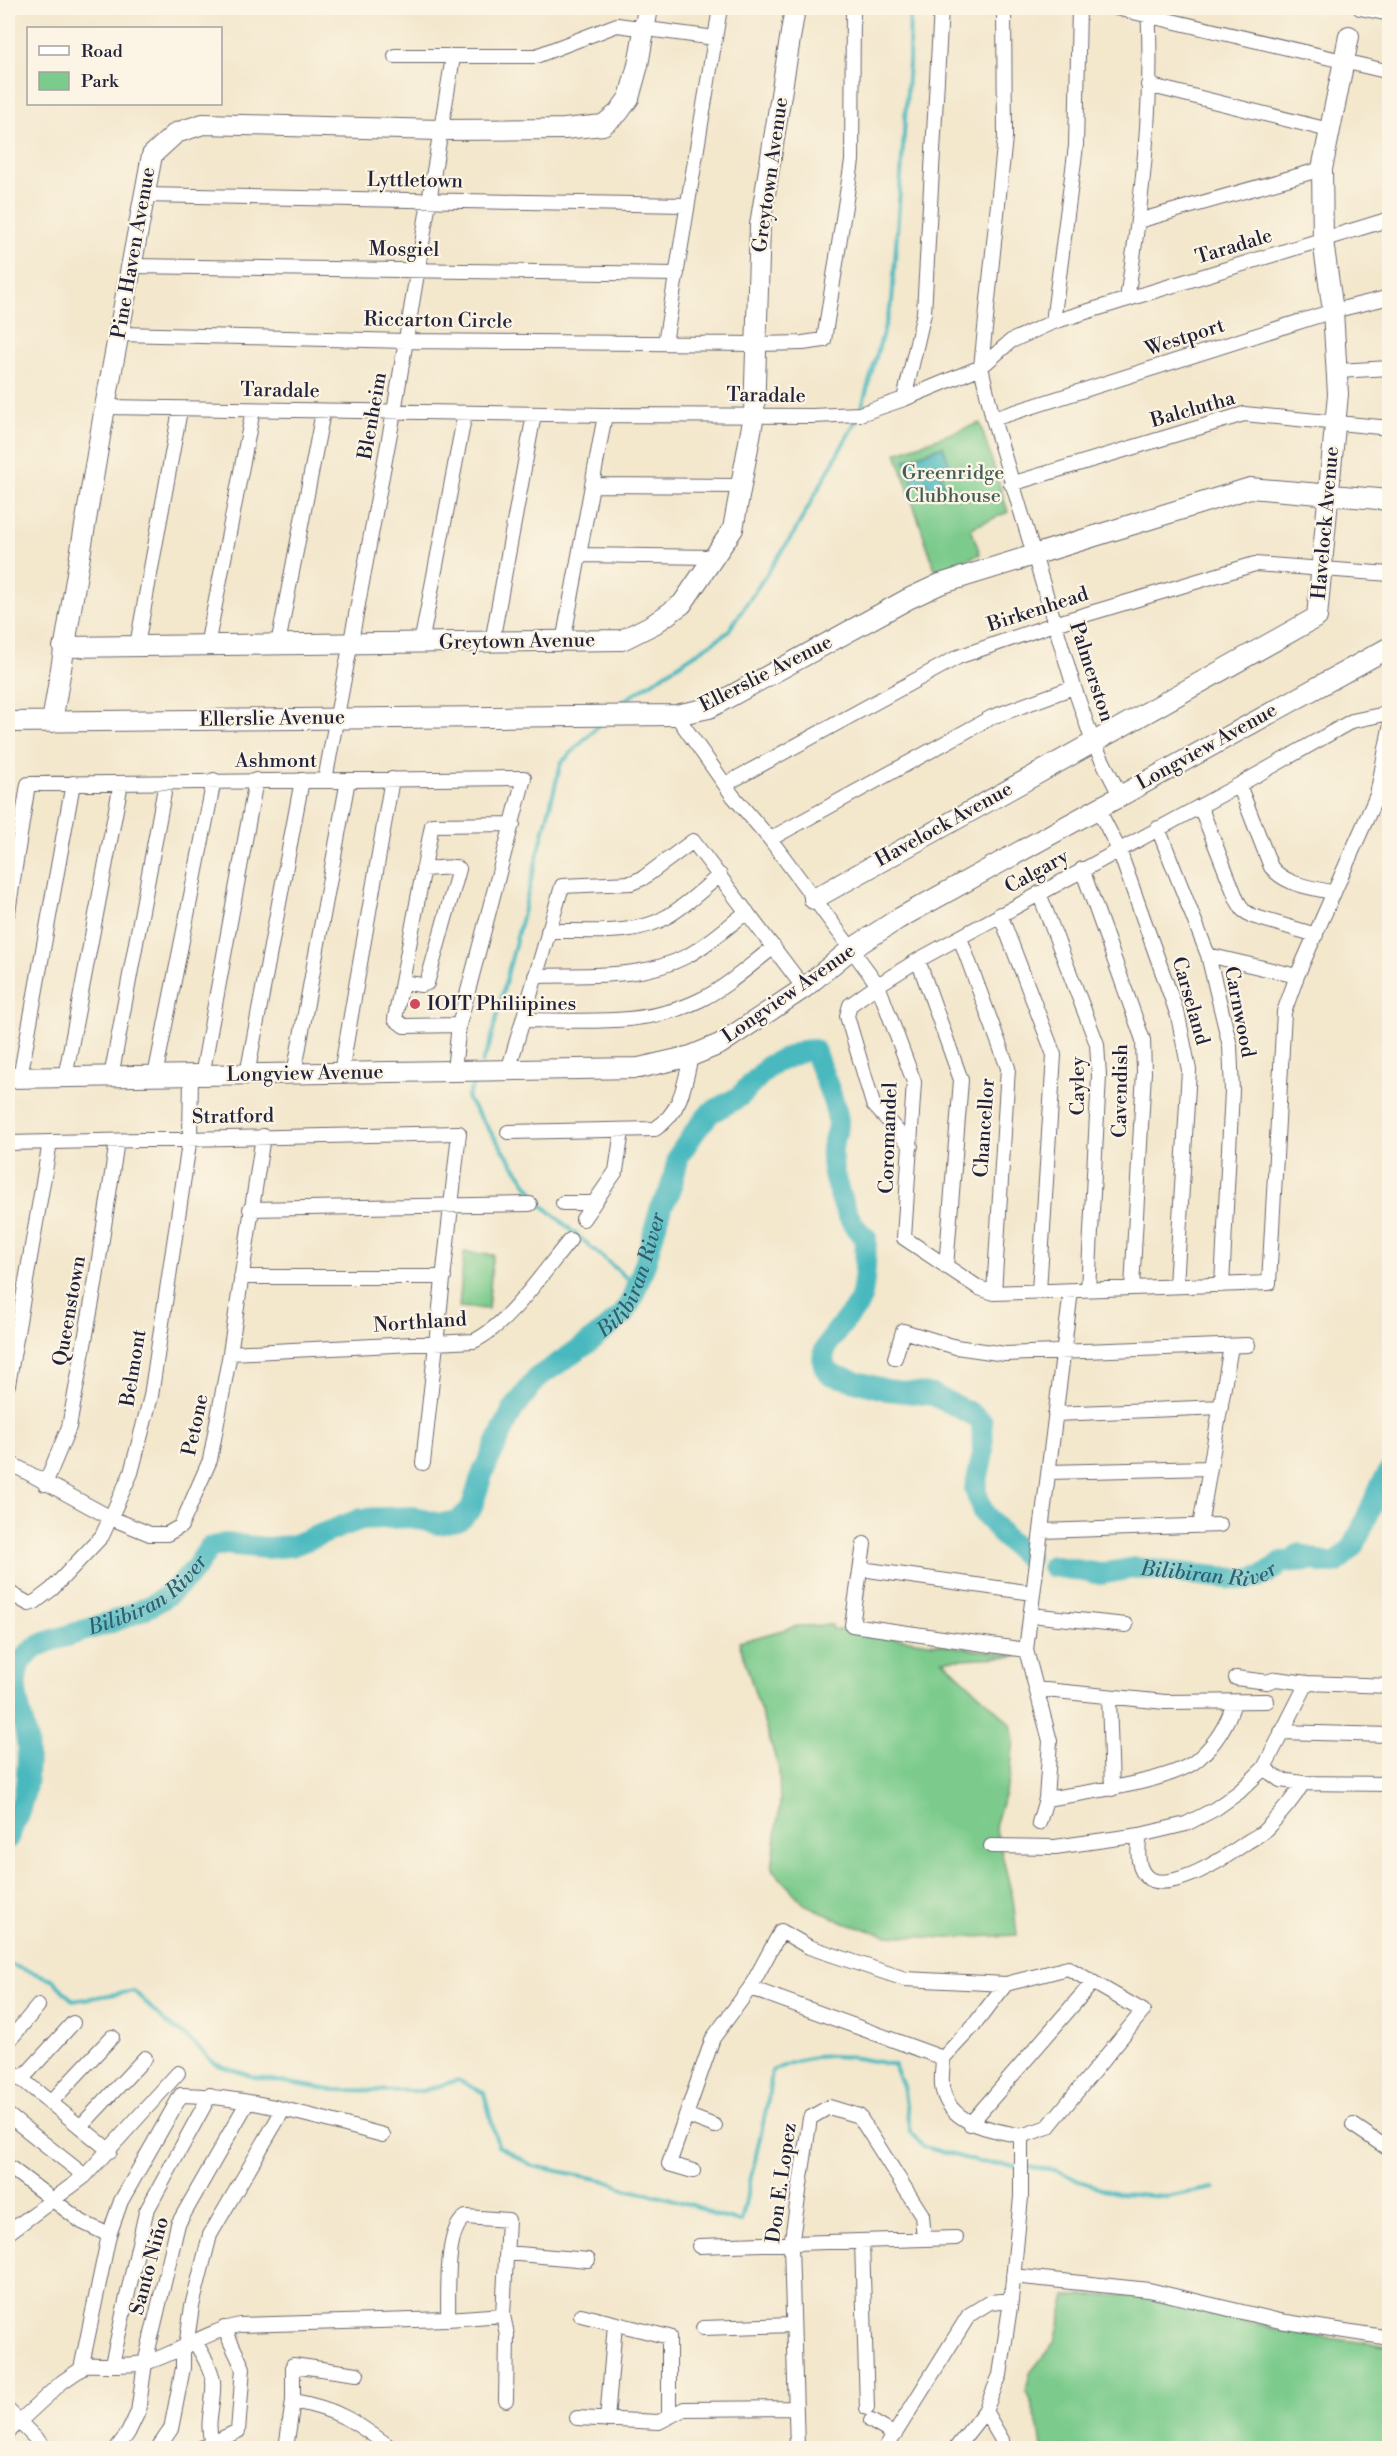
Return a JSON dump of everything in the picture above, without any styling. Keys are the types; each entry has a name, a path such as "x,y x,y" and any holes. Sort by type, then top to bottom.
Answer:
{"street":[{"name":"Pine Haven Avenue","path":"52,722 105,407 152,155 176,133 203,124 440,130 564,129 603,125 618,113 629,98 648,8"},
{"path":"665,343 720,8"},
{"name":"Greytown Avenue","path":"63,647 622,640 654,624 682,604 733,529 742,486 754,415 760,225 795,8"},
{"path":"757,344 824,340 852,161 853,8"},
{"path":"904,399 924,313 941,8"},
{"name":"Palmerston","path":"1004,8 1005,137 981,367 1011,484 1074,687 1093,742 1120,795"},
{"path":"1053,322 1076,146 1079,8"},
{"path":"1116,8 1148,11 1389,72"},
{"path":"1360,8 1389,14"},
{"path":"1127,299 1138,221 1148,85 1148,11"},
{"path":"395,56 536,56 616,25 715,38"},
{"name":"Havelock Avenue","path":"814,899 1317,617 1338,371 1333,311 1323,241 1322,169 1349,36"},
{"name":"Blenheim","path":"325,780 394,412 453,57"},
{"path":"1148,85 1329,130"},
{"path":"1138,221 1322,169"},
{"name":"Lyttletown","path":"143,195 686,205"},
{"name":"Taradale","path":"105,407 605,415 812,416 860,414 904,399 981,367 1011,341 1053,322 1389,219"},
{"name":"Mosgiel","path":"132,266 676,274"},
{"name":"Westport","path":"993,419 1333,311 1389,297"},
{"name":"Riccarton Circle","path":"119,334 406,341 757,344"},
{"path":"1338,371 1389,368"},
{"path":"138,645 180,410"},
{"path":"207,646 253,410"},
{"path":"278,644 323,412"},
{"path":"421,644 465,413"},
{"path":"492,642 534,414"},
{"name":"Balclutha","path":"1011,484 1244,414 1389,428"},
{"path":"563,642 605,415"},
{"path":"592,485 742,486"},
{"name":"Ellerslie Avenue","path":"8,722 676,715 709,708 908,599 940,584 1250,488 1389,500"},
{"path":"579,555 714,557"},
{"name":"Birkenhead","path":"726,784 958,657 1054,624 1256,564 1389,574"},
{"name":"Longview Avenue","path":"14,1078 639,1068 691,1056 720,1044 804,988 850,950 898,919 1389,648"},
{"path":"770,839 992,717 1074,687"},
{"name":"Calgary","path":"911,1146 873,1104 847,1016 850,1005 878,984 918,960 1352,721 1389,713"},
{"name":"Coromandel","path":"676,715 850,950 878,984 914,1082 904,1238 979,1288 994,1293 1269,1283 1284,1012 1297,976"},
{"path":"1208,955 1297,976 1377,795 1389,728"},
{"name":"Ashmont","path":"22,829 28,784 524,778 513,824"},
{"path":"341,1073 392,779"},
{"path":"155,1076 214,780"},
{"name":"Belmont","path":"8,1592 29,1604 52,1589 102,1536 131,1473 151,1396 197,1076 256,780"},
{"path":"247,1075 302,780"},
{"path":"294,1074 348,780"},
{"path":"111,1077 166,782"},
{"path":"14,1078 74,783"},
{"path":"65,1078 121,783"},
{"path":"1239,785 1271,867 1278,877 1288,882 1334,892"},
{"path":"1200,806 1243,910 1252,916 1316,935"},
{"name":"Carseland","path":"1098,809 1119,850 1178,1016 1189,1070 1176,1286"},
{"path":"454,1070 459,1025 513,824 432,825 395,1019 404,1026 459,1025"},
{"path":"8,826 22,829 8,912"},
{"name":"Carnwood","path":"1158,828 1208,955 1230,1046 1232,1091 1222,1285"},
{"path":"508,1071 562,886 631,883 643,878 693,841 804,988"},
{"path":"402,982 421,985 428,983 459,869 455,867 423,869"},
{"name":"Cavendish","path":"1082,869 1143,1040 1144,1072 1132,1288"},
{"path":"548,931 620,929 641,926 667,917 720,875"},
{"name":"Cayley","path":"1040,893 1097,1044 1100,1076 1088,1290"},
{"path":"536,976 623,974 650,970 689,955 747,912"},
{"path":"1000,914 1053,1055 1040,1291"},
{"name":"Chancellor","path":"960,938 1008,1068 994,1293"},
{"path":"524,1020 610,1019 654,1016 677,1010 701,1000 733,979 774,947"},
{"path":"918,960 961,1080 946,1267"},
{"path":"508,1132 655,1129 662,1124 682,1098 691,1056"},
{"path":"583,1219 616,1171 622,1131"},
{"name":"Stratford","path":"8,1143 190,1137 459,1133 452,1205"},
{"name":"Petone","path":"8,1462 111,1518 150,1534 167,1534 182,1526 210,1460 230,1353 250,1209 263,1136"},
{"name":"Queenstown","path":"45,1484 69,1427 95,1285 117,1141"},
{"path":"8,1385 50,1142"},
{"path":"563,1203 594,1203"},
{"path":"250,1209 530,1204"},
{"path":"423,1463 452,1205"},
{"name":"Northland","path":"230,1353 474,1341 487,1334 505,1318 570,1240"},
{"path":"241,1277 444,1277"},
{"path":"1039,1823 1046,1799 1050,1741 1026,1650 1071,1291"},
{"path":"895,1358 903,1331 956,1347 1005,1354 1248,1345"},
{"path":"1200,1526 1231,1346"},
{"path":"1055,1414 1221,1407"},
{"path":"1048,1472 1209,1468"},
{"path":"1041,1531 1220,1525"},
{"path":"864,1544 852,1625 1026,1650"},
{"path":"861,1569 1033,1593"},
{"path":"1030,1615 1126,1625"},
{"path":"1236,1678 1389,1686"},
{"path":"991,1846 1056,1847 1140,1835 1186,1824 1215,1809 1239,1792 1264,1768 1307,1683"},
{"path":"1036,1689 1165,1702 1267,1701"},
{"path":"1109,1697 1112,1789"},
{"path":"1046,1799 1112,1789 1169,1773 1196,1761 1223,1730 1234,1702"},
{"path":"1281,1732 1389,1735"},
{"path":"1264,1768 1280,1780 1303,1783 1388,1782"},
{"path":"1140,1835 1139,1863 1146,1876 1156,1882 1164,1883 1187,1877 1227,1857 1265,1831 1294,1799 1303,1783"},
{"path":"693,2171 669,2164 713,2038 750,1988 781,1931 809,1947 905,1979 1006,1984 1068,1968 1143,2011 1048,2127 1021,2136 970,2124 956,2115 942,2091 942,2058 974,2025 1006,1984"},
{"path":"970,2124 1093,1982"},
{"path":"750,1988 942,2058"},
{"path":"8,2042 38,2006"},
{"path":"21,2080 73,2024"},
{"path":"51,2103 112,2037"},
{"path":"80,2127 145,2058"},
{"path":"8,2068 110,2151"},
{"path":"11,2225 85,2176 110,2151 178,2073"},
{"path":"8,2432 62,2382 81,2369 109,2235 121,2201 181,2095 210,2096 283,2110 383,2135"},
{"path":"112,2364 146,2212 210,2096"},
{"name":"Santo Niño","path":"117,2448 128,2433 138,2412 145,2363 177,2224 247,2103"},
{"name":"Don E. Lopez","path":"797,2448 794,2408 791,2245 810,2118 829,2107 859,2116 922,2215 924,2239"},
{"path":"158,2448 171,2429 188,2346 192,2306 210,2235 283,2110"},
{"path":"8,2115 85,2176"},
{"path":"686,2115 715,2126"},
{"path":"1353,2125 1389,2151"},
{"path":"956,2448 985,2411 1000,2375 1011,2300 1021,2197 1021,2136"},
{"path":"8,2166 82,2222 109,2235"},
{"path":"448,2319 450,2253 456,2226 466,2217 508,2220 503,2315 507,2335 506,2400"},
{"path":"699,2246 791,2245 956,2238"},
{"path":"862,2242 869,2414 895,2435"},
{"path":"507,2253 588,2260"},
{"path":"1013,2276 1149,2290 1280,2321 1389,2338"},
{"path":"886,2448 969,2314 990,2302 1011,2300"},
{"path":"82,2365 145,2363 225,2328 240,2325 448,2319 503,2315"},
{"path":"581,2315 669,2337 669,2417"},
{"path":"607,2420 615,2324"},
{"path":"703,2328 792,2325"},
{"path":"206,2445 238,2431 243,2368 225,2328"},
{"path":"188,2346 206,2360 213,2381 206,2445"},
{"path":"286,2448 293,2401 293,2365 357,2374"},
{"path":"293,2401 321,2406 345,2415 391,2448"},
{"path":"577,2418 659,2422 684,2409 794,2408"},
{"path":"8,2410 44,2448"},
{"path":"985,2411 1002,2440 1002,2448"}],"green space":[{"name":"Greenridge Clubhouse","path":"980,423 1008,512 971,528 980,554 936,572 896,453"},
{"path":"464,1252 493,1255 488,1309 459,1307"},
{"path":"832,1625 833,1629 1019,1656 943,1660 1011,1724 1014,1740 1010,1776 995,1826 1013,1899 1017,1935 948,1938 886,1935 844,1923 804,1904 772,1869 780,1803 779,1770 739,1642 797,1626"},
{"path":"1132,2295 1298,2334 1389,2346 1389,2448 1042,2448 1039,2426 1026,2390 1030,2373 1055,2341 1066,2296"}],"water":[{"path":"943,446 951,470 940,475 944,484 930,489 926,480 913,485 905,460"}],"waterway":[{"path":"861,410 892,301 909,63 910,8"},
{"path":"615,709 622,702 727,633 794,533 858,417"},
{"path":"482,1063 489,1047 561,763 601,723"},
{"name":"Bilibiran River","path":"8,1838 27,1781 27,1741 17,1698 16,1676 19,1666 29,1652 52,1640 132,1615 166,1597 181,1584 209,1548 225,1544 267,1548 291,1546 361,1519 412,1517 439,1524 458,1521 471,1509 483,1472 512,1411 538,1377 587,1344 623,1315 632,1299 645,1264 660,1210 670,1191 679,1155 696,1130 710,1113 739,1097 770,1065 802,1051 814,1050 831,1095 838,1121 832,1149 837,1184 852,1222 866,1238 865,1276 861,1298 828,1344 824,1354 824,1364 829,1374 887,1390 933,1395 970,1413 982,1422 983,1454 975,1489 983,1512 1006,1539 1028,1558"},
{"path":"477,1076 467,1098 541,1204 636,1286"},
{"name":"Bilibiran River","path":"1298,1554 1324,1563 1336,1563 1354,1546 1381,1485 1390,1471"},
{"name":"Bilibiran River","path":"1052,1566 1101,1574 1134,1568 1246,1580 1264,1575 1282,1562 1310,1560"},
{"path":"8,1964 52,1979 73,2001 134,1991 165,2022 188,2038 215,2064 254,2077 332,2090 422,2091 458,2080 484,2093 498,2146 533,2166 603,2180 629,2190 661,2196 701,2208 713,2215 741,2222 767,2106 772,2071 803,2059 818,2057 847,2057 894,2065 903,2086 910,2132 924,2147 979,2162 1057,2170 1079,2181 1120,2194 1166,2197 1214,2188"}],"place":[{"name":"IOIT Philiipines","path":"415,1004"}]}
